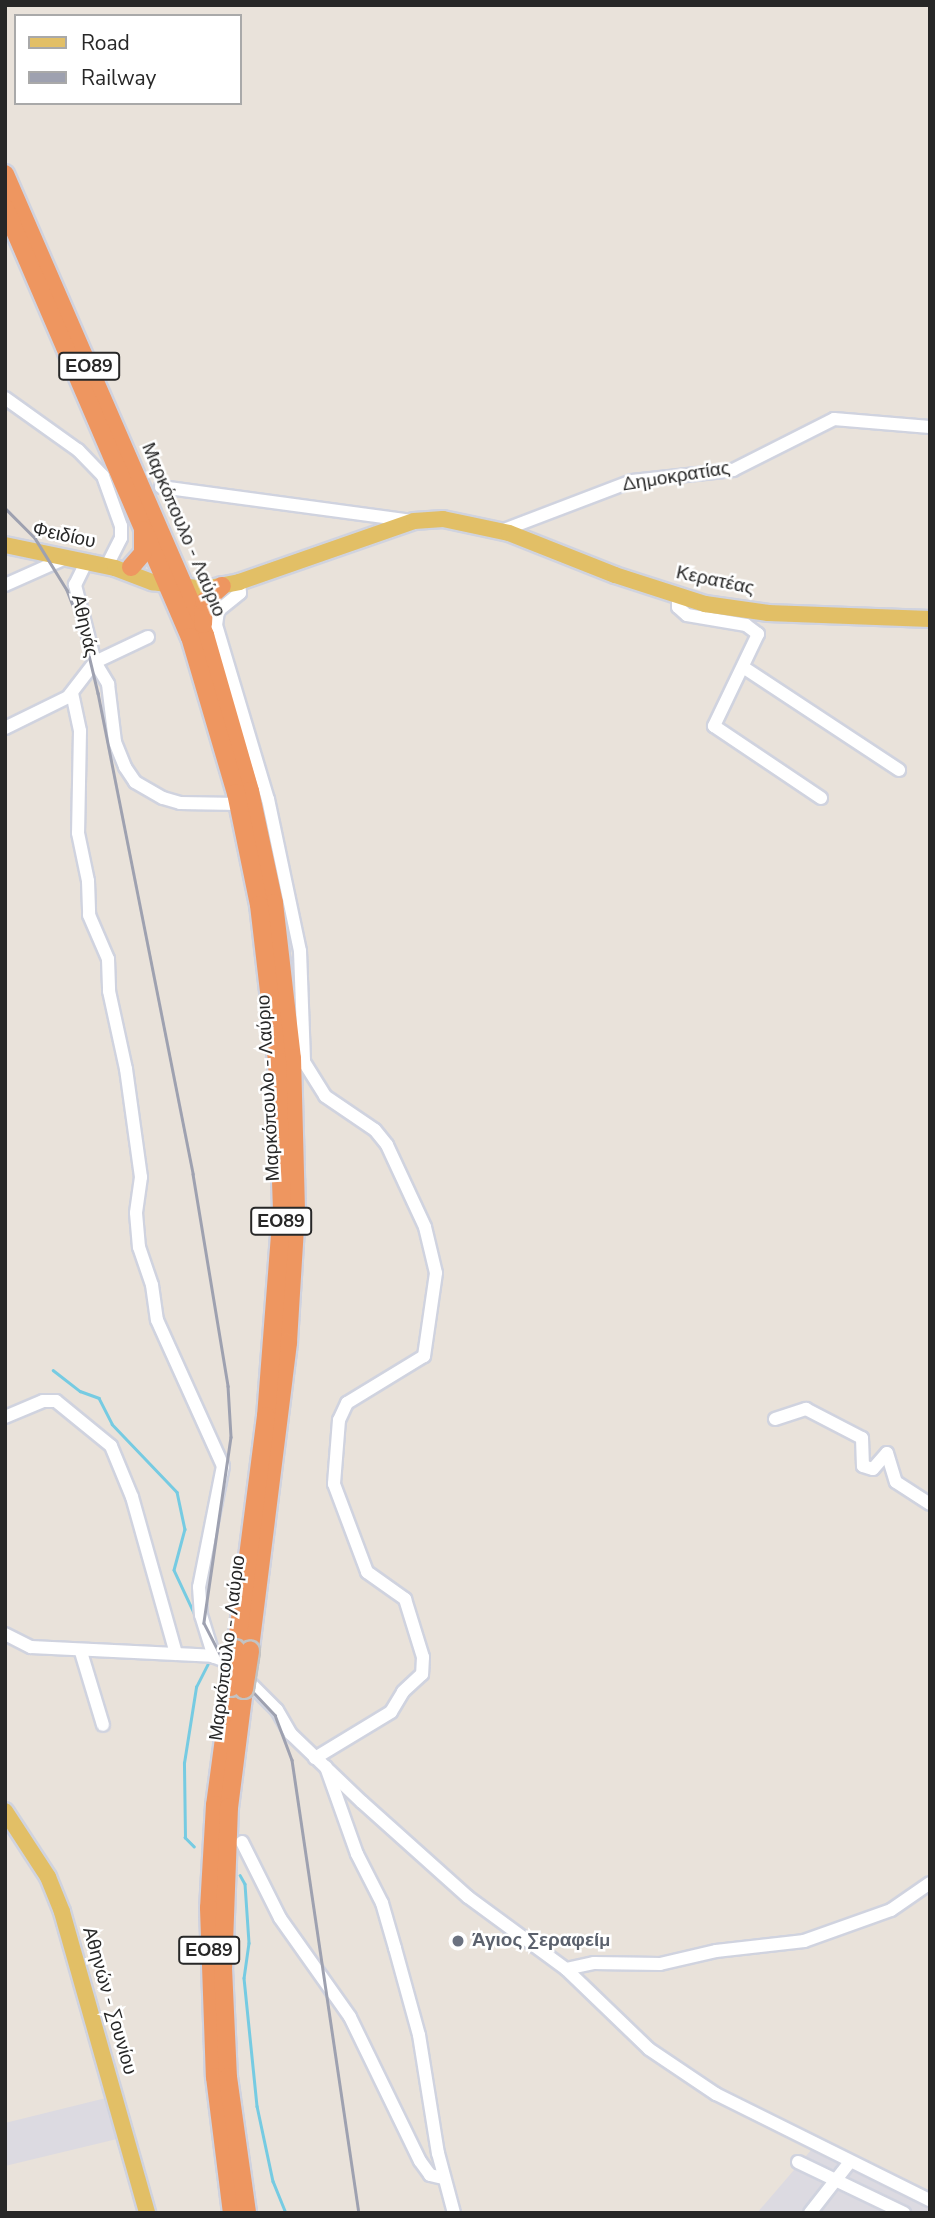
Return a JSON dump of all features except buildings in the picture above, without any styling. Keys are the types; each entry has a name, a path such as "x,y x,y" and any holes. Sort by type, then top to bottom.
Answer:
{"highway":[{"name":"Μαρκόπουλο - Λαύριο","path":"5,174 175,580 239,804 273,1003 282,1209 266,1416 231,1654 241,1685 229,1807 223,1968 228,2077 247,2213"},
{"name":"Μαρκόπουλο - Λαύριο","path":"5,208 142,520 205,635 264,849 282,955 292,1058 293,1276 231,1654"},
{"path":"118,567 145,545 142,520"},
{"path":"205,635 202,608 207,597 230,584"},
{"name":"Μαρκόπουλο - Λαύριο","path":"232,2213 215,2077 209,1908 215,1805 241,1685"}],"main road":[{"name":"Κερατέας","path":"230,584 414,521 454,520 501,531 678,596 768,613 930,619"},
{"name":"Φειδίου","path":"5,545 118,567"},
{"path":"118,567 175,580 230,584"},
{"name":"Αθηνών - Σουνίου","path":"5,1811 48,1877 62,1912 147,2213"}],"street":[{"path":"5,398 78,450 103,476 121,526 118,567"},
{"name":"Δημοκρατίας","path":"501,531 632,481 733,470 834,419 930,428"},
{"path":"162,487 414,521"},
{"path":"5,585 66,558"},
{"name":"Αθηνάς","path":"5,728 72,693 95,662 75,585 86,562"},
{"path":"230,584 240,593 218,611 216,625 268,799 300,951 304,1062 325,1096 375,1130 387,1145 425,1227 436,1273 424,1356 347,1403 339,1420 334,1484 367,1572 405,1599 423,1657 422,1674 403,1692 391,1712 315,1758"},
{"path":"678,596 678,607 687,615 756,630 757,640 714,726 821,797"},
{"path":"148,638 95,662 111,695 118,751 135,782 180,803 239,804"},
{"path":"743,667 899,770"},
{"path":"72,693 81,747 76,783 78,833 88,881 89,915 108,959 111,1002 126,1069 141,1178 136,1213 139,1247 152,1285 157,1320 223,1466 199,1587 201,1615 231,1654"},
{"path":"5,1417 43,1401 56,1401 111,1446 132,1497 176,1654"},
{"path":"775,1419 806,1409 862,1438 862,1462 867,1468 873,1469 883,1455 889,1455 896,1482 930,1504"},
{"path":"5,1634 30,1647 81,1652 231,1654"},
{"path":"81,1652 103,1725"},
{"path":"241,1685 315,1758 468,1897 566,1969 623,2027 678,2070 849,2163 930,2200"},
{"path":"326,1767 357,1854 382,1902 419,2035 443,2178 454,2213"},
{"path":"242,1842 280,1918 349,2017 420,2161 430,2175 443,2178"},
{"path":"566,1969 594,1963 660,1964 716,1951 804,1941 891,1910 930,1883"},
{"path":"798,2162 904,2213"},
{"path":"810,2213 838,2182 849,2163"}],"shaded area":[{"path":"106,2098 117,2139 5,2166 5,2123"},
{"path":"812,2149 930,2207 930,2213 757,2213"}],"waterway":[{"path":"53,1370 80,1391 99,1398 112,1424 177,1492 185,1529 174,1570 196,1617"},
{"path":"194,1847 185,1838 184,1763 196,1687 208,1663"},
{"path":"240,1875 245,1884 249,1943 244,1978 257,2106 273,2181 286,2213"}],"railway":[{"path":"5,508 35,538 67,590 84,634 98,693 193,1174 228,1386 231,1437 204,1623 223,1660 275,1715 292,1760 359,2213"}],"place":[{"name":"Άγιος Σεραφείμ","path":"458,1941"}]}
